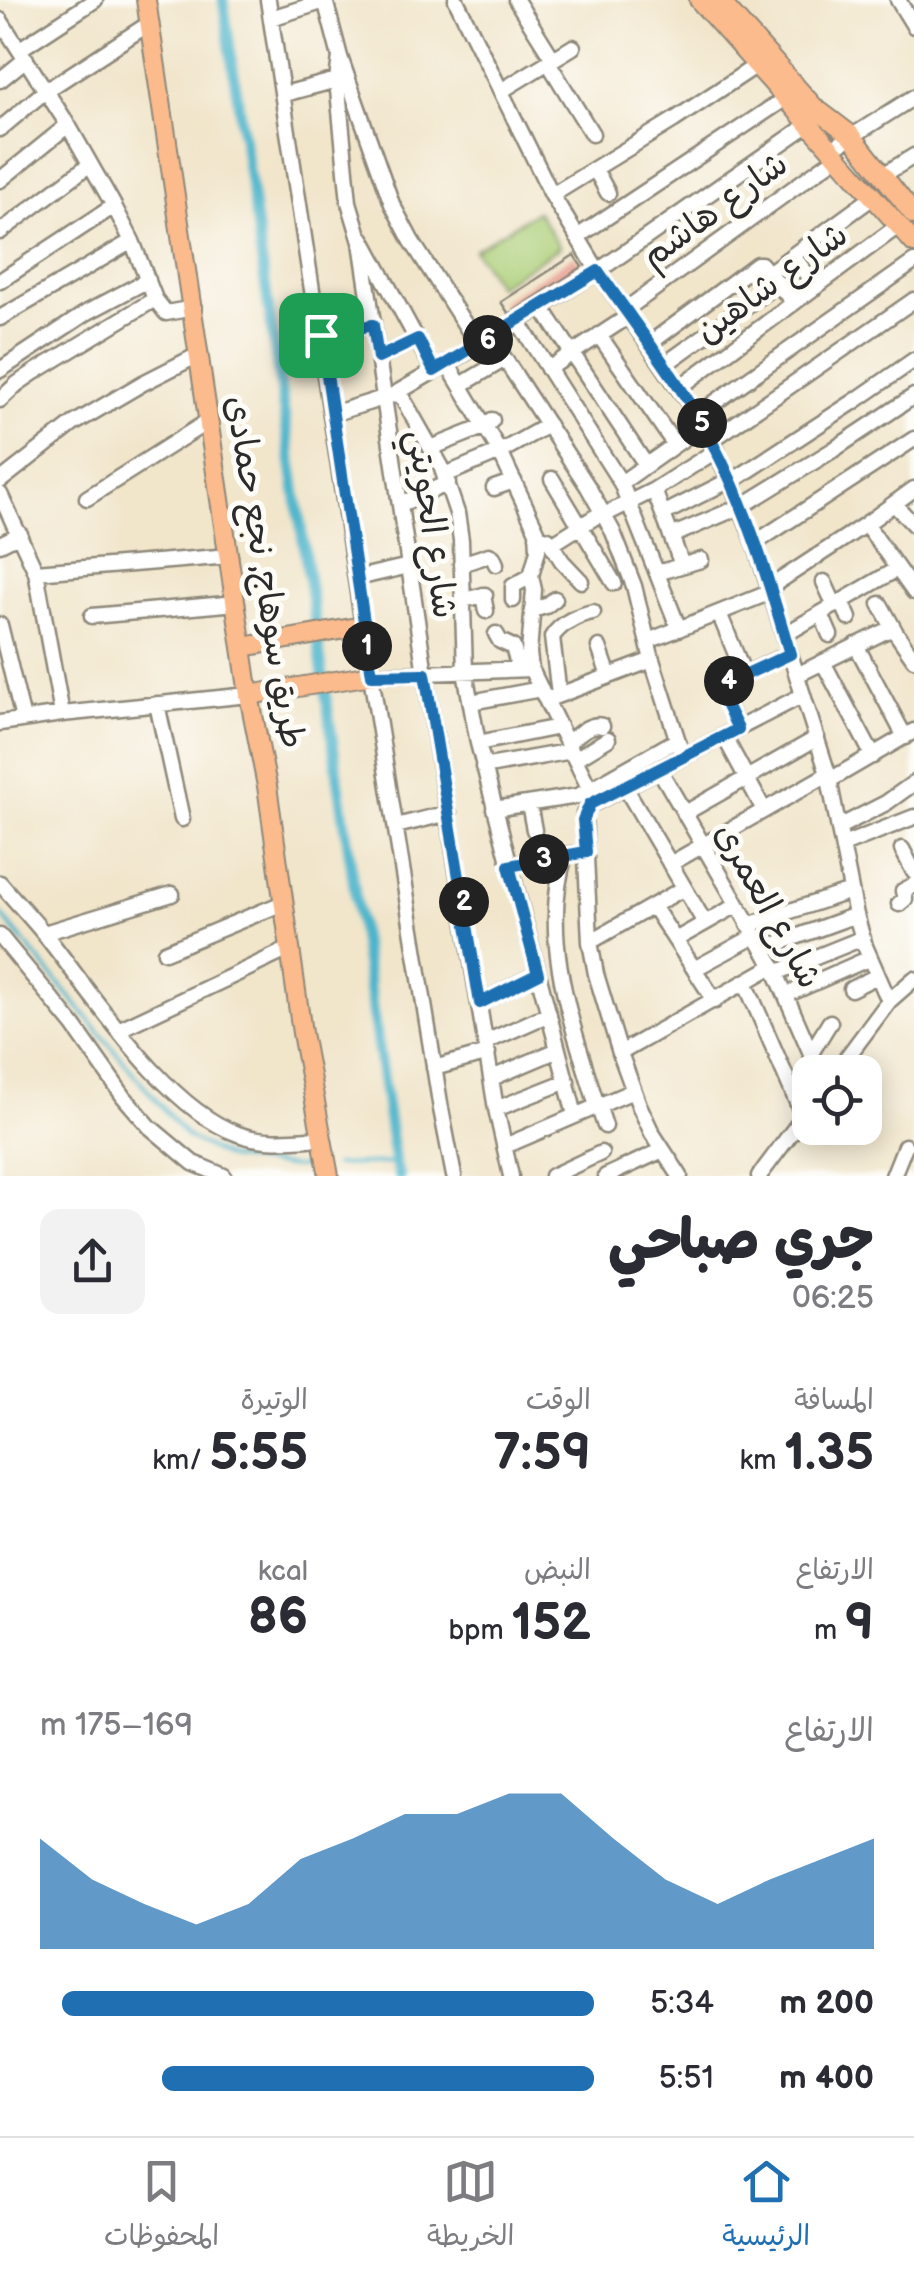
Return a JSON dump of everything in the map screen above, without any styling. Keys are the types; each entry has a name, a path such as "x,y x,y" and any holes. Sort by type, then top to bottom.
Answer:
{"main road":[{"name":"طريق سوهاج, نجع حمادى","path":"146,0 302,1033 326,1160"},
{"path":"708,1 763,60 852,136 900,196 914,243"},
{"path":"763,60 786,98 878,203 906,220"},
{"path":"878,203 900,196"},
{"path":"243,648 363,626"},
{"path":"250,695 372,675"}],"street":[{"path":"0,80 23,54 96,0"},
{"path":"268,0 363,626 454,1176"},
{"path":"456,0 552,194 598,271 680,387 714,445 742,506 829,777 856,916 889,1000"},
{"path":"516,0 592,134"},
{"path":"898,0 914,26"},
{"path":"271,18 325,1 340,58 396,214 484,341 505,359 604,513 628,568 683,756"},
{"path":"0,20 68,125 114,206 154,299 166,313 194,308"},
{"path":"0,129 44,92 150,23"},
{"path":"501,91 572,47"},
{"name":"شارع الحويتي","path":"340,58 337,80 349,202 359,233 425,674 496,1109 511,1176"},
{"path":"552,194 763,60"},
{"path":"284,94 337,80"},
{"path":"577,237 786,98"},
{"name":"شارع هاشم","path":"548,369 599,335 852,136 914,98"},
{"path":"332,414 399,392 518,321 598,271 809,124"},
{"path":"0,180 68,125"},
{"path":"884,175 914,156"},
{"path":"0,232 89,165"},
{"path":"595,170 608,193"},
{"path":"664,364 774,277 793,256 878,203"},
{"path":"0,281 114,206"},
{"name":"شارع شاهين","path":"680,387 906,220"},
{"path":"359,233 418,339 486,418 534,522 538,536 531,576 534,590 525,669"},
{"path":"0,318 132,241"},
{"path":"793,256 816,287"},
{"path":"621,483 914,262"},
{"path":"649,344 755,265 761,264 794,303"},
{"path":"0,370 86,313 148,280"},
{"path":"0,400 33,373 154,299"},
{"path":"552,544 604,513 654,490 914,300"},
{"path":"541,306 646,465"},
{"path":"518,321 621,483 679,629"},
{"path":"321,335 373,325"},
{"path":"599,335 675,445"},
{"path":"378,358 418,339"},
{"path":"0,481 72,424 200,354"},
{"path":"461,385 505,359"},
{"path":"663,514 731,481 914,360"},
{"path":"399,392 446,479 457,513 465,672 478,743 575,1116"},
{"path":"671,536 742,506 914,396"},
{"path":"431,448 486,418"},
{"path":"87,498 210,420"},
{"path":"401,504 548,425"},
{"path":"755,543 914,439"},
{"path":"552,479 614,583"},
{"path":"494,488 514,481"},
{"path":"648,641 770,590 914,488"},
{"path":"654,490 682,566"},
{"path":"0,494 36,572 62,714"},
{"path":"894,504 914,525"},
{"path":"866,524 914,592"},
{"path":"0,544 20,534"},
{"path":"538,536 552,544 582,582"},
{"path":"442,543 460,540"},
{"path":"462,564 489,555 496,564"},
{"path":"36,572 230,556"},
{"path":"657,573 701,560"},
{"path":"357,578 409,566"},
{"path":"784,635 898,569"},
{"path":"513,600 512,586 531,576"},
{"path":"824,582 833,607 830,635"},
{"path":"532,610 555,599"},
{"path":"463,600 485,600"},
{"path":"92,616 237,603"},
{"path":"880,604 914,659"},
{"path":"833,607 849,618"},
{"path":"593,796 559,727 549,695 552,637 572,620 594,612"},
{"path":"719,612 744,674"},
{"path":"796,675 888,629 895,631"},
{"path":"1,633 23,719"},
{"path":"496,634 514,649 525,669 549,695"},
{"path":"670,864 909,734 856,645"},
{"path":"599,647 609,676"},
{"path":"764,810 746,778 720,688 790,654"},
{"path":"470,702 549,695 652,660"},
{"path":"823,662 873,756"},
{"path":"372,675 525,669"},
{"path":"0,723 250,695"},
{"path":"494,808 593,796 626,787 803,696"},
{"path":"157,704 182,819"},
{"path":"478,743 559,727"},
{"path":"484,766 571,751 605,733"},
{"path":"684,813 817,738"},
{"path":"677,740 593,796 584,814 590,942 596,974 633,1091 647,1124 680,1176"},
{"name":"شارع العمرى","path":"659,769 774,969 811,1053"},
{"path":"839,827 914,784"},
{"path":"626,787 705,923"},
{"path":"529,804 534,830"},
{"path":"396,826 450,814"},
{"path":"843,845 912,824"},
{"path":"902,849 914,872"},
{"path":"509,866 586,852"},
{"path":"565,855 556,904 558,951 572,1022 605,1126"},
{"path":"0,883 44,933 118,1030 161,1078 210,1122 260,1140 287,1141 326,1160"},
{"path":"898,904 905,898 903,891 914,885"},
{"path":"590,942 684,888"},
{"path":"694,969 851,890"},
{"path":"44,933 172,894"},
{"path":"165,952 283,903"},
{"path":"675,940 737,905"},
{"path":"653,906 715,1000"},
{"path":"756,937 856,916"},
{"path":"0,936 150,1127 194,1163 224,1176"},
{"path":"620,1053 745,982 863,938"},
{"path":"118,1030 289,949"},
{"path":"786,996 870,958"},
{"path":"480,1003 538,974"},
{"path":"850,989 877,976"},
{"path":"745,982 792,1081"},
{"path":"849,1055 889,1000 912,987"},
{"path":"434,1068 487,1048 549,1014"},
{"path":"811,1053 830,1022"},
{"path":"492,1078 558,1050"},
{"path":"496,1109 566,1082"},
{"path":"504,1146 633,1091"},
{"path":"759,1176 792,1132"},
{"path":"893,1176 905,1146"},
{"path":"606,1176 663,1150"},
{"path":"552,1176 601,1153"}],"green space":[{"path":"537,211 560,247 498,286 474,250"}],"building":[{"path":"574,255 582,267 509,314 501,302"}],"waterway":[{"path":"223,0 399,1176"},
{"path":"0,913 186,1136 227,1158 293,1167 320,1166"},
{"path":"335,1165 395,1163"}],"route":[{"path":"598,271 680,387 717,450 742,506 790,654 721,686 738,729 590,804 583,820 586,852 509,866 538,974 480,1003 425,674 372,675 321,335 373,325 378,358 418,339 434,371 598,271"}]}
